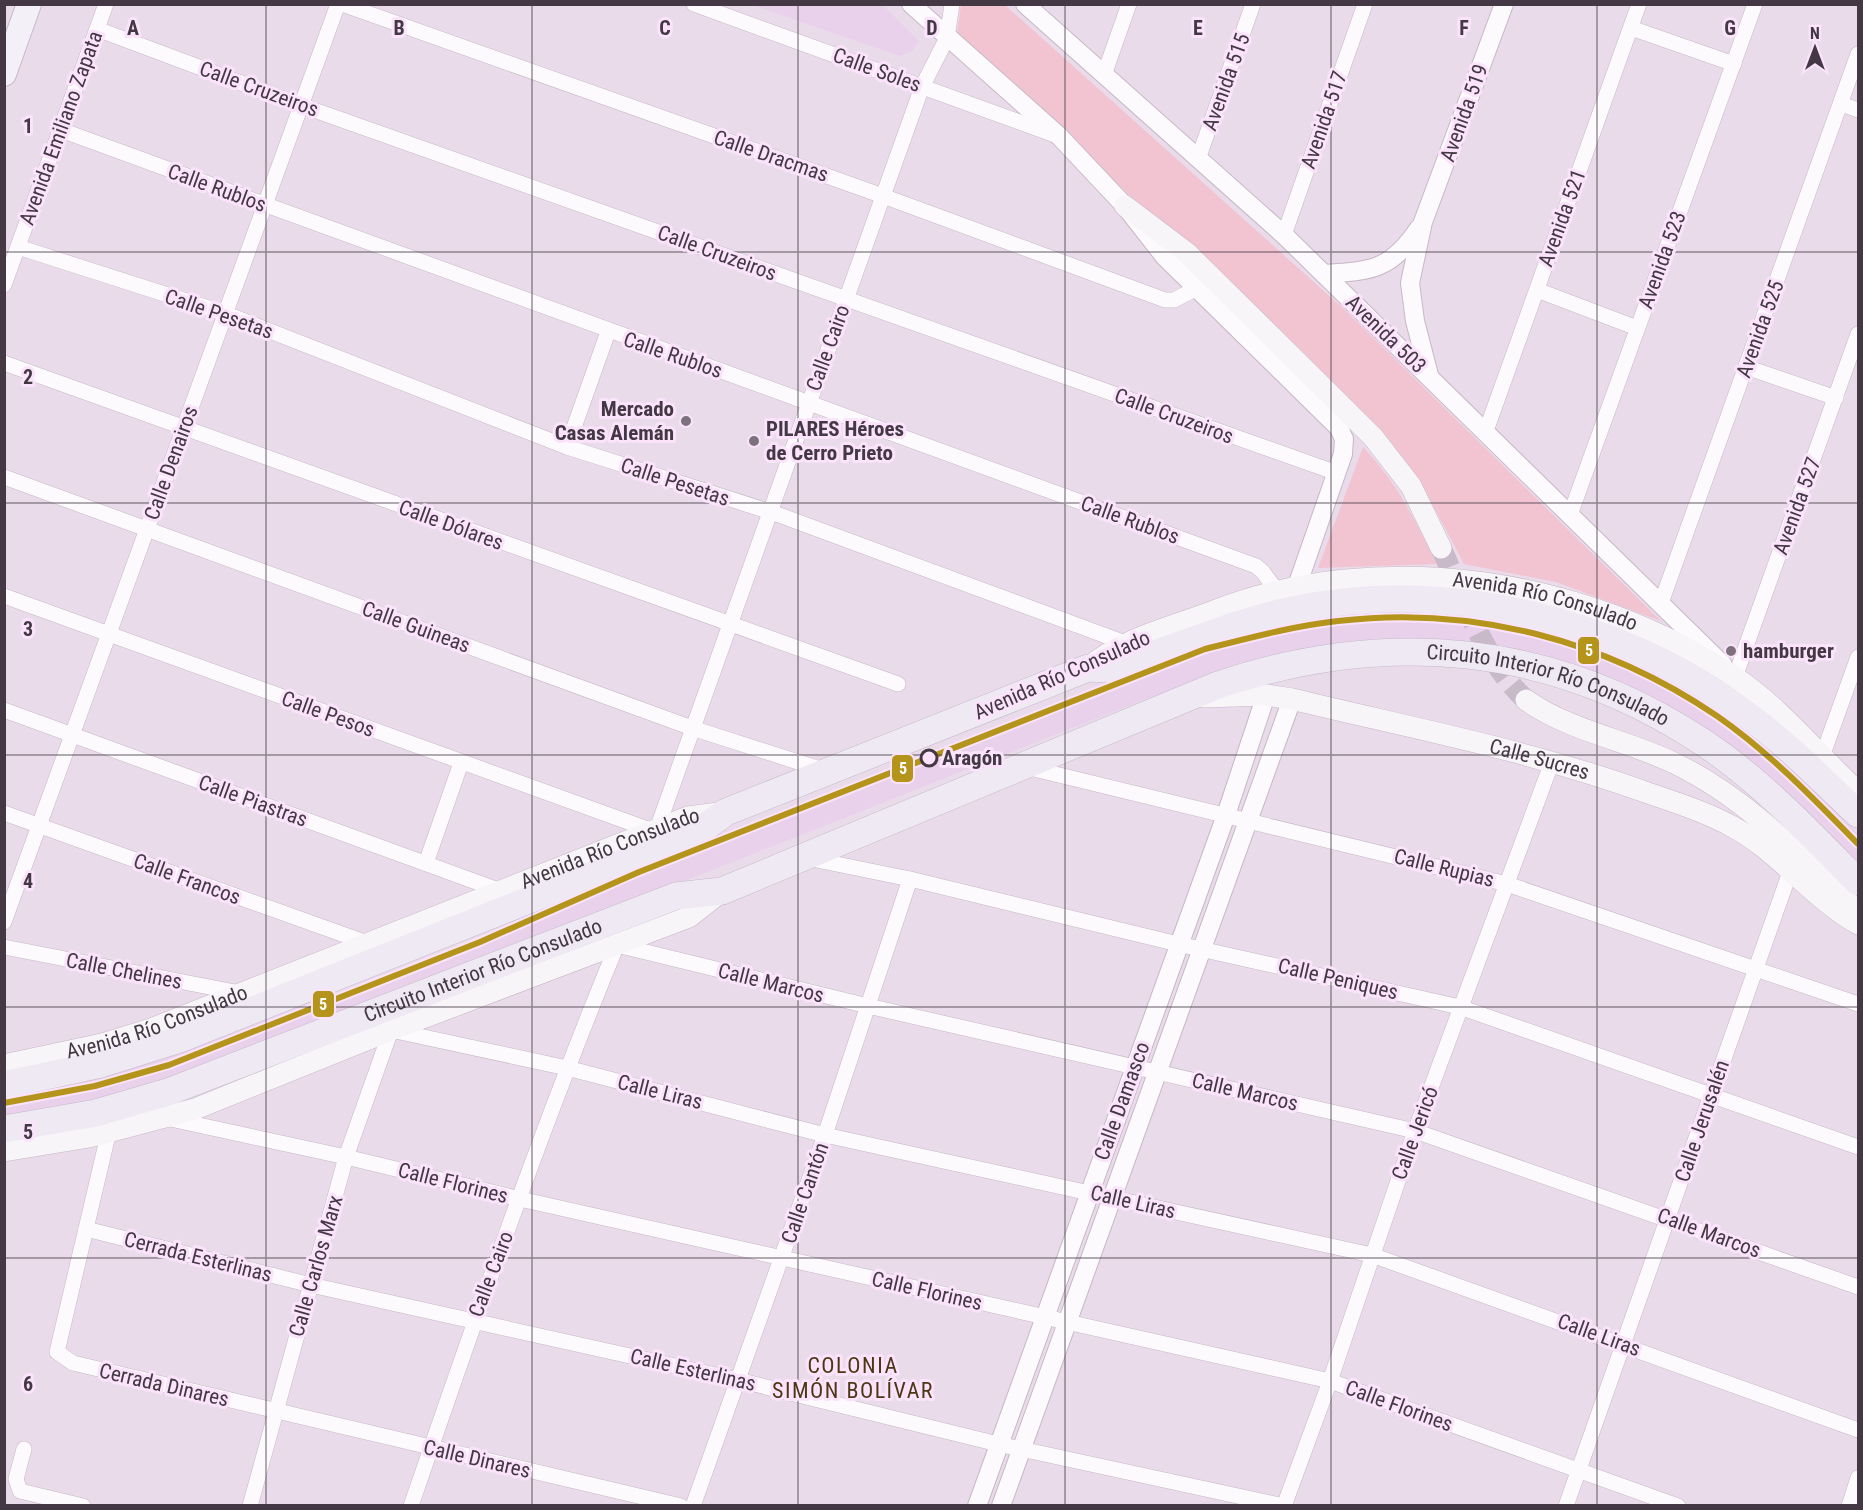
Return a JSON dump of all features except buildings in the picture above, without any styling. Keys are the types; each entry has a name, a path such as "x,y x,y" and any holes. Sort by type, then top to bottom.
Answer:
{"highway":[{"path":"1088,668 1116,668 1236,625 1304,608 1399,599 1434,600 1503,608 1602,636 1694,680 1765,729 1858,814"},
{"name":"Circuito Interior Río Consulado","path":"1184,699 1257,671 1339,654 1378,651 1471,654 1514,661 1552,671 1630,701 1705,743 1768,794 1858,882"},
{"name":"Avenida Río Consulado","path":"726,812 1088,668"},
{"path":"722,891 1184,699"},
{"path":"4,1085 101,1064 253,1012 697,833 726,812"},
{"name":"Circuito Interior Río Consulado","path":"4,1129 96,1113 168,1092 676,896 722,891"}],"main road":[{"path":"4,74 29,4"},
{"path":"1125,206 1187,253 1373,437 1411,486 1441,548"},
{"name":"Avenida Río Consulado","path":"1088,668 1107,652 1226,606 1297,586 1347,580 1410,578 1475,582 1515,588 1571,602 1636,625 1670,639 1735,677 1789,720 1858,792"},
{"name":"Calle Sucres","path":"1184,699 1266,695 1292,699 1605,777 1710,815 1751,838 1820,898 1858,924"},
{"path":"1526,700 1557,717 1675,763 1719,788 1772,829 1858,912"},
{"name":"Avenida Río Consulado","path":"4,1065 102,1044 151,1029 688,817 726,812"},
{"path":"4,1151 109,1131 195,1109 391,1030 689,917 722,891"}],"street":[{"name":"Avenida Emiliano Zapata","path":"4,285 106,4"},
{"name":"Calle Denairos","path":"4,922 111,635 300,105 340,4"},
{"name":"Calle Dracmas","path":"340,4 883,196 1165,300 1174,300 1197,288"},
{"name":"Calle Soles","path":"694,4 729,10 922,87 1059,136"},
{"path":"911,4 1059,136 1125,206 1164,256 1339,428 1344,439 1337,473 1297,586"},
{"name":"Calle Cairo","path":"655,830 728,625 771,513 922,87 947,38 952,4"},
{"path":"1104,75 1129,4"},
{"name":"Avenida 515","path":"1198,159 1253,4"},
{"name":"Avenida 517","path":"1284,235 1365,4"},
{"name":"Avenida 519","path":"1429,376 1415,321 1410,283 1423,222 1504,4"},
{"name":"Avenida 521","path":"1486,431 1639,4"},
{"name":"Avenida 523","path":"1570,515 1755,4"},
{"name":"Avenida 503","path":"1031,7 1284,235 1735,677"},
{"path":"1631,27 1734,64"},
{"name":"Calle Cruzeiros","path":"97,29 300,105 1337,473"},
{"name":"Avenida 525","path":"1661,603 1858,54"},
{"path":"1841,104 1858,110"},
{"name":"Calle Rublos","path":"60,130 608,332 809,402 1256,566 1260,568 1276,591"},
{"name":"Avenida 519","path":"1324,274 1360,272 1390,261 1402,252 1423,222"},
{"name":"Calle Pesetas","path":"18,248 224,314 567,447 771,513 1128,644"},
{"path":"1537,290 1637,328"},
{"path":"567,447 608,332"},
{"name":"Avenida 527","path":"1735,677 1858,334"},
{"name":"Calle Dólares","path":"4,363 728,625 898,684"},
{"path":"1746,367 1836,398"},
{"name":"Calle Guineas","path":"4,477 692,728 829,772"},
{"name":"Calle Pesos","path":"4,596 461,763 655,830"},
{"path":"1823,754 1858,657"},
{"name":"Calle Damasco","path":"976,1506 1226,815 1266,695"},
{"name":"Calle Damasco","path":"1001,1506 1292,699"},
{"name":"Calle Piastras","path":"4,711 501,891"},
{"name":"Calle Jericó","path":"1284,1506 1330,1381 1415,1131 1552,762"},
{"path":"426,863 461,763"},
{"name":"Calle Rupias","path":"1020,766 1507,884 1756,967 1858,1004"},
{"name":"Calle Francos","path":"4,813 370,944"},
{"name":"Calle Peniques","path":"805,857 910,879 1178,944 1460,1007 1858,1147"},
{"name":"Calle Jerusalén","path":"1566,1506 1790,872"},
{"name":"Calle Cantón","path":"693,1506 825,1135 910,879"},
{"name":"Calle Cairo","path":"411,1506 474,1320 567,1068 617,945"},
{"name":"Calle Marcos","path":"617,945 868,1006 1415,1131 1668,1218 1858,1287"},
{"name":"Calle Chelines","path":"4,947 244,994"},
{"name":"Calle Liras","path":"391,1030 567,1068 825,1135 1372,1255 1622,1343 1858,1430"},
{"name":"Calle Carlos Marx","path":"250,1506 274,1411 346,1157 391,1030"},
{"name":"Calle Florines","path":"164,1118 346,1157 520,1199 1330,1381 1678,1506"},
{"path":"86,1228 109,1131"},
{"name":"Cerrada Esterlinas","path":"86,1228 311,1285"},
{"name":"Cerrada Dinares","path":"86,1228 57,1352 73,1363 274,1411"},
{"name":"Calle Esterlinas","path":"311,1285 738,1380 998,1444 1284,1506"},
{"name":"Calle Dinares","path":"274,1411 681,1506"},
{"path":"24,1449 16,1479 20,1491 83,1506"},
{"path":"1849,1506 1858,1478"}],"shaded area":[{"path":"759,5 883,5 919,41 912,51 900,56 758,7"},
{"path":"961,5 1005,5 1345,310 1661,621 1556,582 1464,564 1420,481 1279,335 957,34"},
{"path":"1363,447 1396,489 1437,564 1318,568"},
{"path":"1382,610 1477,614 1595,645 1681,686 1769,748 1858,834 1858,865 1761,771 1468,643 1413,639 1334,644 1267,657 1143,700 581,922 185,1074 104,1099 5,1116 5,1097 85,1082 218,1039 471,942 621,875 1207,642 1269,625"}],"tunnel":[{"path":"1441,548 1487,649 1511,685 1526,700"}],"transit line":[{"name":"5","path":"4,1103 95,1086 169,1065 480,942 639,872 1205,649 1321,623 1388,617 1438,618 1488,624 1536,634 1583,648 1630,667 1674,689 1736,730 1790,777 1858,844"}],"place":[{"name":"Mercado Casas Alemán","path":"686,421"},
{"name":"PILARES Héroes de Cerro Prieto","path":"754,441"},
{"name":"hamburger","path":"1731,651"},
{"name":"Aragón","path":"929,758"}],"district":[{"name":"COLONIA SIMÓN BOLÍVAR","path":"853,1378"}]}
